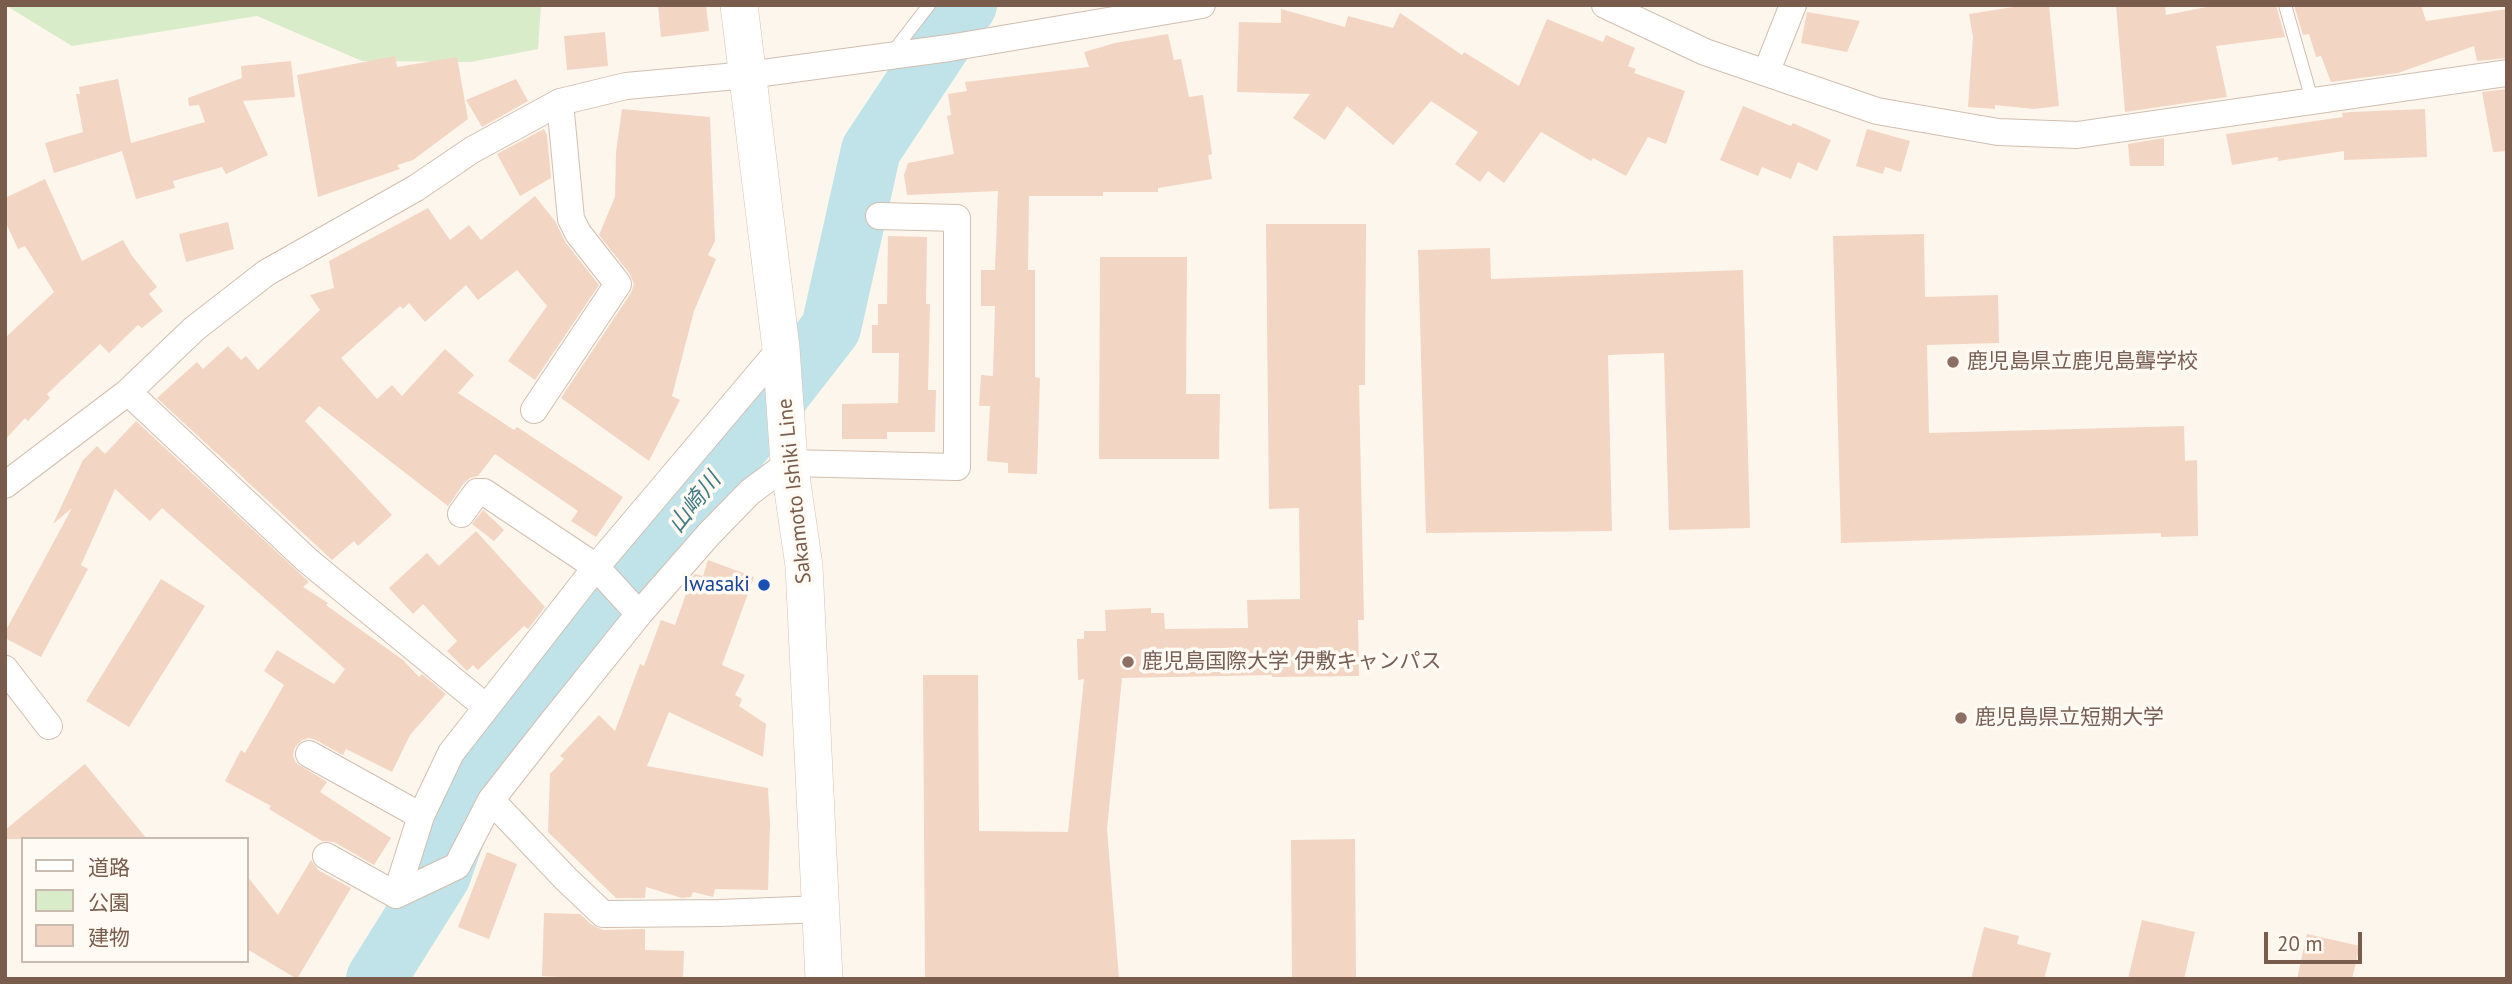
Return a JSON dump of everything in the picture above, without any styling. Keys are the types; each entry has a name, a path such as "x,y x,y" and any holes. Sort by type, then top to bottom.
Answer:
{"main road":[{"name":"Sakamoto Ishiki Line","path":"739,5 781,353 788,453 804,566 824,979"}],"street":[{"path":"5,485 128,392 194,329 266,273 416,188 472,150 560,102 626,86 748,75 889,57 1202,5"},
{"path":"1605,5 1632,10 1705,52 1877,111 1998,132 2077,135 2507,73"},
{"path":"1766,73 1793,5"},
{"path":"534,410 618,284 578,233 571,219 560,102"},
{"path":"396,895 457,866 491,800 639,614 717,526 788,453 957,467 957,218 879,216"},
{"path":"396,895 421,816 451,753 596,567 781,353"},
{"path":"128,392 307,560 486,707"},
{"path":"461,514 477,492 484,492 596,567 639,614"},
{"path":"5,669 49,726"},
{"path":"309,754 421,816"},
{"path":"491,800 603,914 822,909"},
{"path":"326,856 396,895"}],"lane":[{"path":"889,57 929,5"},
{"path":"2285,5 2312,100"}],"green space":[{"path":"5,5 541,5 538,49 471,62 362,61 257,16 72,46"}],"building":[{"path":"658,5 706,5 709,31 661,37"},
{"path":"2026,5 2049,5 2059,106 2034,109 1995,105 1995,109 1968,107 1973,37 1969,14"},
{"path":"2116,5 2165,5 2166,15 2217,5 2276,5 2285,37 2216,46 2227,97 2125,112"},
{"path":"2294,5 2421,5 2426,21 2507,9 2507,58 2477,61 2474,46 2398,73 2331,82 2321,56 2316,57 2309,34 2303,35"},
{"path":"1281,9 1345,27 1348,16 1393,28 1400,13 1462,55 1464,52 1519,86 1547,19 1603,42 1606,35 1635,48 1628,66 1636,69 1634,73 1685,91 1666,144 1648,137 1626,176 1593,158 1591,161 1541,132 1504,183 1488,171 1480,182 1455,164 1478,132 1431,101 1393,145 1347,106 1325,140 1293,118 1310,94 1237,92 1239,22 1281,23"},
{"path":"1807,12 1860,21 1847,52 1801,43"},
{"path":"605,32 608,66 567,70 564,36"},
{"path":"1168,34 1174,60 1181,59 1189,97 1203,95 1212,154 1208,155 1212,179 1158,188 1158,192 1103,192 1103,196 1029,196 1028,270 1035,270 1035,377 1040,378 1037,474 1008,473 1008,463 987,461 990,406 979,406 981,375 993,376 995,306 981,306 981,270 995,270 998,191 907,195 904,175 908,163 954,154 947,116 951,115 948,94 967,91 965,82 1089,67 1084,52 1115,43"},
{"path":"395,56 397,67 457,57 468,119 413,160 397,165 400,169 318,197 297,75"},
{"path":"291,61 295,97 243,101 268,155 226,174 222,167 173,181 175,188 136,199 122,151 54,173 45,143 83,132 76,94 80,94 79,87 118,79 131,143 205,122 199,105 189,106 188,98 242,78 241,66"},
{"path":"516,79 528,101 482,127 466,100"},
{"path":"2507,89 2507,151 2493,152 2482,92"},
{"path":"1743,106 1791,126 1793,123 1831,140 1817,171 1798,162 1791,179 1762,167 1758,176 1720,160"},
{"path":"622,109 710,117 715,241 708,255 716,259 694,311 672,396 680,400 649,461 561,398 631,293 634,284 630,274 599,235 615,197 616,152"},
{"path":"2425,109 2427,157 2344,160 2344,151 2278,161 2278,157 2232,165 2226,134 2343,117 2342,113"},
{"path":"544,129 547,135 551,178 520,196 497,154"},
{"path":"1867,129 1910,141 1901,172 1885,167 1883,174 1856,166"},
{"path":"2164,138 2164,166 2130,166 2128,144"},
{"path":"45,179 82,261 123,240 157,287 149,294 163,311 142,328 138,325 109,353 100,344 47,394 50,398 28,421 25,418 5,440 5,338 54,292 25,246 18,249 5,221 5,198"},
{"path":"535,196 555,221 566,243 599,285 535,380 508,361 547,306 517,270 478,300 466,285 425,322 409,303 403,309 400,306 341,358 377,399 392,385 402,396 445,349 474,375 458,393 514,430 517,427 623,497 596,537 571,521 578,511 495,454 478,476 464,483 448,506 319,406 305,421 392,515 358,546 354,541 332,560 157,398 197,362 203,369 228,346 241,360 246,356 258,370 320,310 310,295 334,288 329,261 428,208 450,240 469,225 481,240"},
{"path":"228,222 234,249 186,262 179,234"},
{"path":"1266,224 1366,224 1365,385 1359,385 1364,620 1358,620 1359,676 1122,678 1107,829 1119,979 925,979 923,675 978,675 979,831 1068,832 1084,679 1078,680 1077,639 1084,639 1084,631 1106,631 1105,610 1151,608 1151,613 1164,613 1165,629 1248,628 1247,600 1300,599 1299,508 1269,509"},
{"path":"1924,234 1925,297 1998,295 1999,343 1927,345 1929,433 2184,426 2185,461 2197,460 2198,536 2161,537 2161,533 1841,543 1833,236"},
{"path":"888,236 927,237 926,304 930,304 928,390 936,390 935,432 887,432 887,439 842,439 842,404 898,403 899,353 872,353 872,325 878,325 878,304 887,304"},
{"path":"1490,248 1491,279 1743,270 1750,528 1669,530 1664,353 1608,355 1612,531 1426,533 1418,250"},
{"path":"1100,257 1187,257 1186,394 1220,394 1219,459 1099,459"},
{"path":"136,421 309,582 303,587 403,660 419,677 422,674 446,694 410,735 392,772 346,749 343,755 309,738 302,740 295,747 293,755 296,763 327,782 320,792 391,838 374,865 334,842 322,841 269,809 271,806 225,781 241,750 245,753 284,685 264,671 277,650 334,684 345,669 162,508 150,521 115,489 81,565 88,569 41,657 5,638 5,632 72,508 53,524 83,460 97,446 105,454"},
{"path":"483,510 504,530 494,541 472,524"},
{"path":"476,531 545,607 528,629 524,626 478,670 473,665 467,671 447,651 457,641 423,604 413,614 389,588 427,553 439,566"},
{"path":"708,560 754,577 722,665 745,675 735,695 742,699 739,706 766,724 763,757 669,712 647,766 768,788 768,890 715,889 713,897 693,892 691,897 682,898 646,887 645,898 616,898 548,832 550,774 564,759 560,756 599,715 615,731 640,664 644,666 661,620 675,625 692,577 695,574 703,576"},
{"path":"161,579 205,606 129,727 86,701"},
{"path":"85,764 145,837 5,839 5,830"},
{"path":"1355,839 1356,979 1292,979 1291,840"},
{"path":"487,852 517,864 489,939 458,927"},
{"path":"311,860 318,870 351,888 297,979 248,950 248,877 278,915"},
{"path":"544,913 580,914 592,925 603,930 645,929 645,950 684,951 683,979 542,976"},
{"path":"2142,920 2195,932 2184,979 2128,979"},
{"path":"1984,927 2019,936 2017,944 2051,953 2044,979 1971,979"},
{"path":"2307,934 2360,946 2352,979 2297,979"}],"waterway":[{"name":"山崎川","path":"376,979 441,875 477,771 648,563 831,328 871,150 967,5"}],"place":[{"name":"鹿児島県立鹿児島聾学校","path":"1953,362"},
{"name":"Iwasaki","path":"764,585"},
{"name":"鹿児島国際大学 伊敷キャンパス","path":"1128,662"},
{"name":"鹿児島県立短期大学","path":"1961,718"}]}
